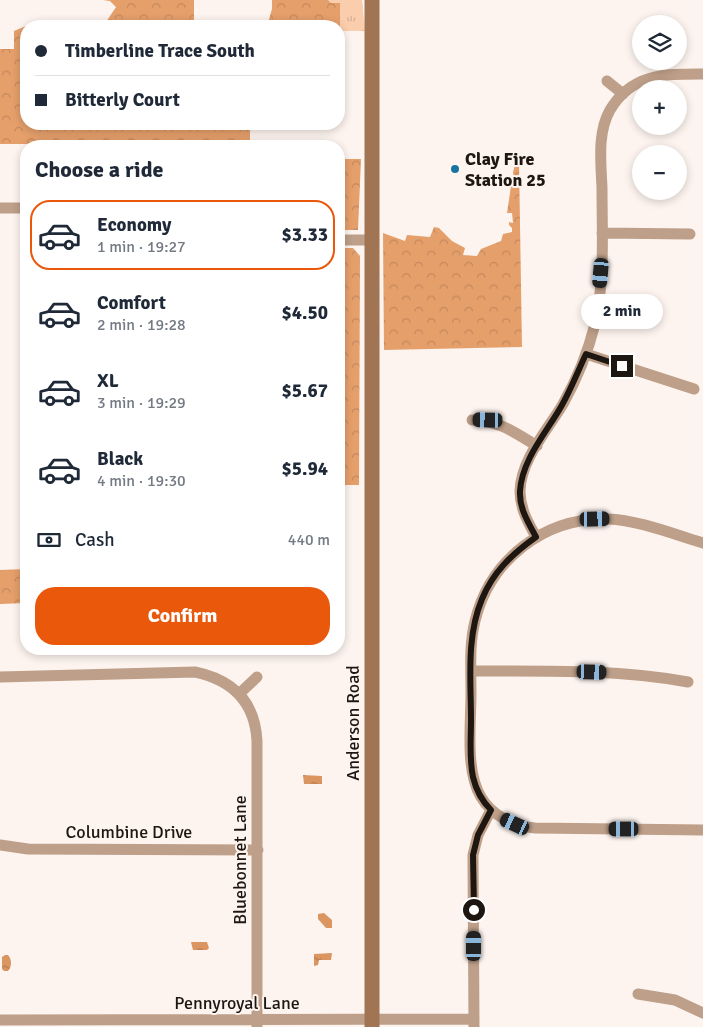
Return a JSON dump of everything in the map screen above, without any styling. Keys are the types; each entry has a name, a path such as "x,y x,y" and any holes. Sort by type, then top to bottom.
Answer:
{"street":[{"name":"Anderson Road","path":"372,0 372,1024"},
{"path":"536,537 523,513 520,490 525,468 562,404 586,354 598,307 602,263 603,132 610,112 622,94 635,84 652,77 669,74 703,74"},
{"path":"608,81 622,94"},
{"path":"0,208 20,208"},
{"path":"602,233 690,234"},
{"path":"345,240 372,240"},
{"path":"586,354 694,390"},
{"path":"472,420 488,420 498,423 537,446"},
{"path":"703,542 631,522 608,519 595,519 568,524 536,537 517,550 503,564 487,587 478,609 471,645 471,765 473,777 481,797 491,810 515,824 535,828 703,830"},
{"path":"471,671 605,672 688,682"},
{"path":"0,677 194,672 212,676 222,681 241,696 257,677"},
{"name":"Bluebonnet Lane","path":"241,696 254,719 257,729 258,1024"},
{"path":"474,1023 473,855 478,835 491,810"},
{"name":"Columbine Drive","path":"0,845 28,850 258,850"},
{"path":"638,994 675,1000 703,1013"},
{"name":"Pennyroyal Lane","path":"0,1020 258,1024 474,1023"}],"green space":[{"path":"103,0 194,0 194,20 107,20 116,7 110,1"},
{"path":"272,0 328,0 331,3 340,3 340,20 269,20"},
{"path":"328,0 362,0 365,31 345,31 345,20 340,20 340,4 331,3"},
{"path":"20,28 20,130 250,130 250,140 20,140 20,144 0,144 0,49 14,49 14,31"},
{"path":"345,159 361,159 358,230 345,230"},
{"path":"519,162 522,347 384,350 383,233 405,241 407,235 430,237 434,227 439,228 452,241 465,248 463,255 477,256 481,249 501,241 503,234 512,232 509,222 513,223 512,213 507,213 511,186 514,182 513,172 515,165"},
{"path":"345,248 353,248 360,256 359,485 345,485"},
{"path":"20,569 20,603 0,604 0,570"}],"water":[{"path":"303,775 322,776 322,784 304,784"},
{"path":"324,913 332,920 332,928 326,928 318,919 318,914"},
{"path":"191,942 207,942 209,948 207,950 193,950"},
{"path":"332,953 331,960 319,960 318,965 314,966 314,954"},
{"path":"8,955 11,961 8,971 2,969 2,957"}],"place":[{"name":"Clay Fire Station 25","path":"455,169"}],"route":[{"path":"474,910 473,855 478,835 491,810 481,797 476,786 471,765 471,645 474,622 482,598 494,576 517,550 536,537 521,506 520,490 522,476 529,460 562,404 586,354 622,366"}]}
